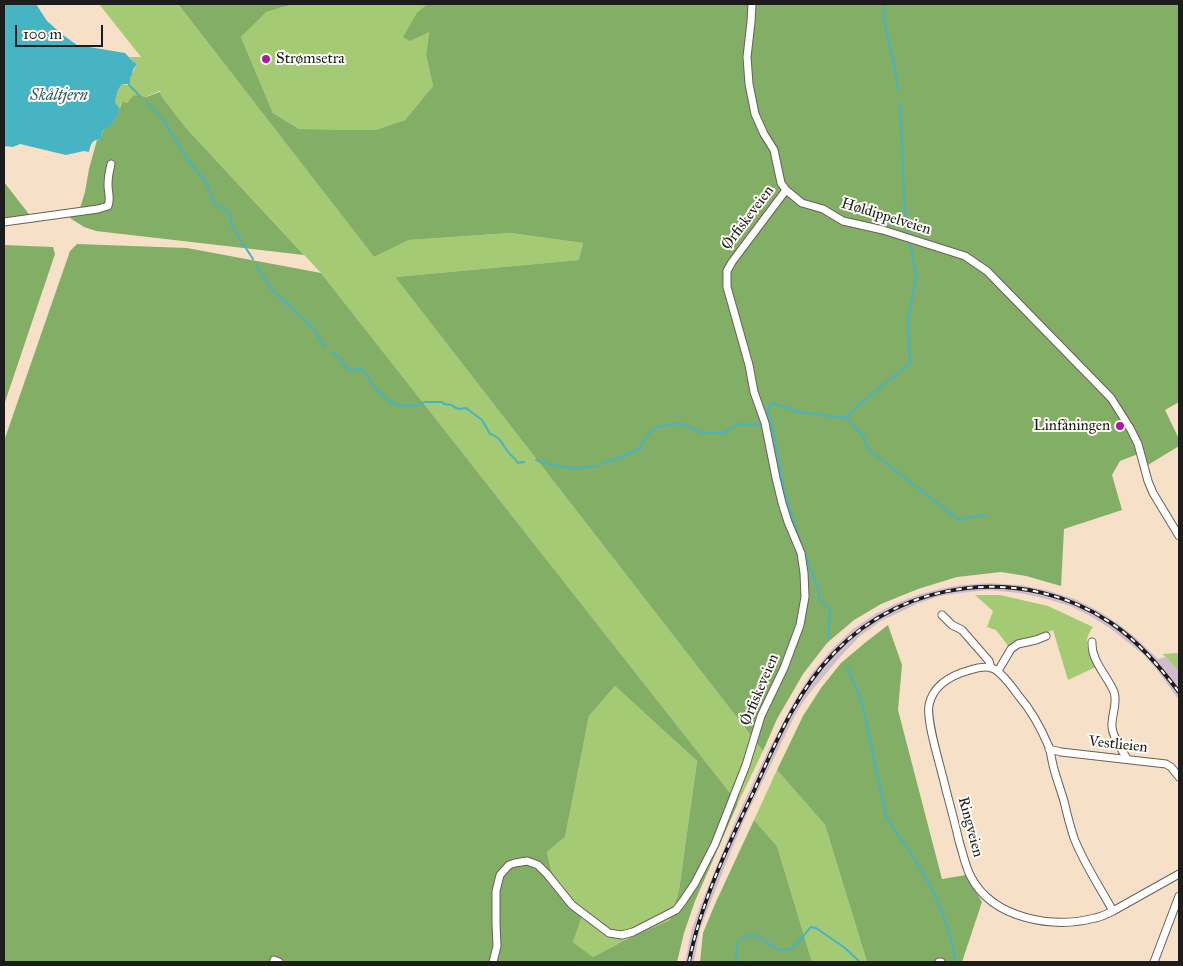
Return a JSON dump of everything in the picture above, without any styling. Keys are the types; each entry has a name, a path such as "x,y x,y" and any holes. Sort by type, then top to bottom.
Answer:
{"street":[{"path":"752,4 747,57 749,84 756,114 764,134 774,150 781,183 786,190"},
{"path":"4,222 108,206 110,200 108,175 111,164"},
{"name":"Høldippelveien","path":"786,190 802,202 823,209 842,221 883,230 965,256 987,271 1106,391 1130,428 1138,444 1152,493 1179,536"},
{"name":"Ørfiskeveien","path":"493,962 497,946 496,891 500,875 509,865 515,863 527,862 538,865 572,905 609,933 622,935 633,932 676,910 695,883 715,844 746,765 760,716 784,668 800,625 805,597 802,552 788,522 782,503 765,423 754,392 749,365 727,287 727,271 786,190"},
{"path":"942,614 952,625 962,630 1032,713 1049,748 1074,836 1083,859 1113,912"},
{"path":"994,670 1011,649 1018,644 1046,636"},
{"path":"1092,642 1093,654 1114,692 1113,731 1126,759"},
{"name":"Ringveien","path":"994,670 976,668 952,677 936,689 929,707 931,726 963,854 971,877 979,890 993,902 1012,913 1033,920 1055,922 1078,921 1095,919 1113,912 1179,874"},
{"name":"Vestlieien","path":"1049,748 1061,752 1166,764 1179,777"},
{"path":"1154,962 1179,896"}],"shaded area":[{"path":"990,583 1020,585 1046,590 1075,599 1097,610 1136,638 1158,659 1166,657 1179,672 1179,700 1144,655 1111,629 1070,606 1043,598 989,590 960,593 940,596 919,603 881,621 860,636 839,658 808,695 795,715 745,818 723,871 700,929 694,962 685,962 692,928 738,815 767,753 796,698 812,673 830,651 853,629 877,613 917,595 961,585"}],"green space":[{"path":"99,4 178,4 374,257 409,240 510,233 583,243 580,260 395,277 763,751 738,803 321,273 186,128 162,97 160,91 145,97 136,95 127,103 121,103 120,109 115,102 118,90 122,84 129,85 130,78 137,64 130,57 141,57"},
{"path":"178,4 299,4 266,12 241,37 273,113 299,129 376,130 405,120 433,86 426,55 429,32 410,41 403,37 417,13 427,4 1179,4 1179,402 1165,410 1179,439 1179,446 1143,468 1138,454 1120,461 1112,475 1122,510 1064,529 1061,586 1026,576 1001,572 957,577 918,589 881,604 854,620 827,643 803,674 777,719 763,751 395,277 579,260 583,243 510,233 409,240 374,257"},
{"path":"299,4 427,4 417,14 429,31 426,55 433,86 405,120 377,130 299,129 273,113 241,37 265,12"},
{"path":"160,92 186,128 304,255 96,231 84,227 70,218 80,208 97,140 101,139 104,130 111,125 122,102 127,103 136,95 146,97"},
{"path":"4,182 35,222 4,225"},
{"path":"77,244 187,248 321,273 738,803 695,901 677,962 4,962 4,441 70,251","holes":["615,686 697,761 679,890 670,920 629,938 593,957 573,942 581,918 551,870 547,852 565,837 589,716"]},
{"path":"4,245 53,247 55,254 4,405"},
{"path":"975,595 1000,595 1048,606 1093,627 1087,638 1087,647 1096,667 1068,680 1053,630 1009,647 996,630 987,627 993,611"},
{"path":"888,625 902,665 898,710 942,879 966,875 982,902 962,962 867,962 825,825 777,770 803,716 821,688 841,663"},
{"path":"1179,653 1179,672 1162,654"},
{"path":"615,686 697,761 679,890 670,920 629,938 593,957 573,942 580,918 551,870 547,852 565,837 589,716"},
{"path":"777,770 825,825 867,962 812,962 777,846 754,820"},
{"path":"754,820 777,846 812,962 700,962 703,933"}],"water":[{"name":"Skåltjern","path":"4,4 36,4 47,21 77,45 125,53 137,64 130,78 130,84 122,84 118,90 115,102 120,109 115,119 103,131 101,139 95,140 92,143 89,152 84,151 66,155 20,144 13,147 4,146"}],"waterway":[{"path":"884,4 884,20 898,90"},
{"path":"129,85 141,97"},
{"path":"146,102 163,119 187,159 206,182 214,203 230,214 232,227 253,259"},
{"path":"900,103 905,211 909,235"},
{"path":"828,638 830,610 820,600 818,588 784,491 772,424 767,409 773,403 799,412 846,418 855,408 910,363 908,319 916,277 910,240"},
{"path":"256,265 272,290 312,327 325,347"},
{"path":"332,352 341,359 345,367 353,371 360,369 364,371 379,392 394,404 416,406 424,402 442,402 459,409 466,408 482,420 490,434 499,440 518,463 524,462"},
{"path":"846,418 864,437 868,449 959,520 986,514"},
{"path":"602,464 640,448 648,434 657,427 679,423 703,433 723,433 738,424 762,425"},
{"path":"536,460 550,465 574,468 597,466"},
{"path":"847,667 860,697 865,716 886,816 932,890 953,946 954,962"},
{"path":"736,962 737,946 740,940 749,935 759,937 774,947 785,950 793,947 811,927 816,928 845,948 860,962"}],"railway":[{"path":"689,962 707,897 734,833 797,702 808,684 834,653 863,628 895,609 930,595 967,588 1004,587 1041,593 1077,605 1121,630 1148,654 1179,692"}],"place":[{"name":"Strømsetra","path":"266,59"},
{"name":"Linfåningen","path":"1120,426"}]}
